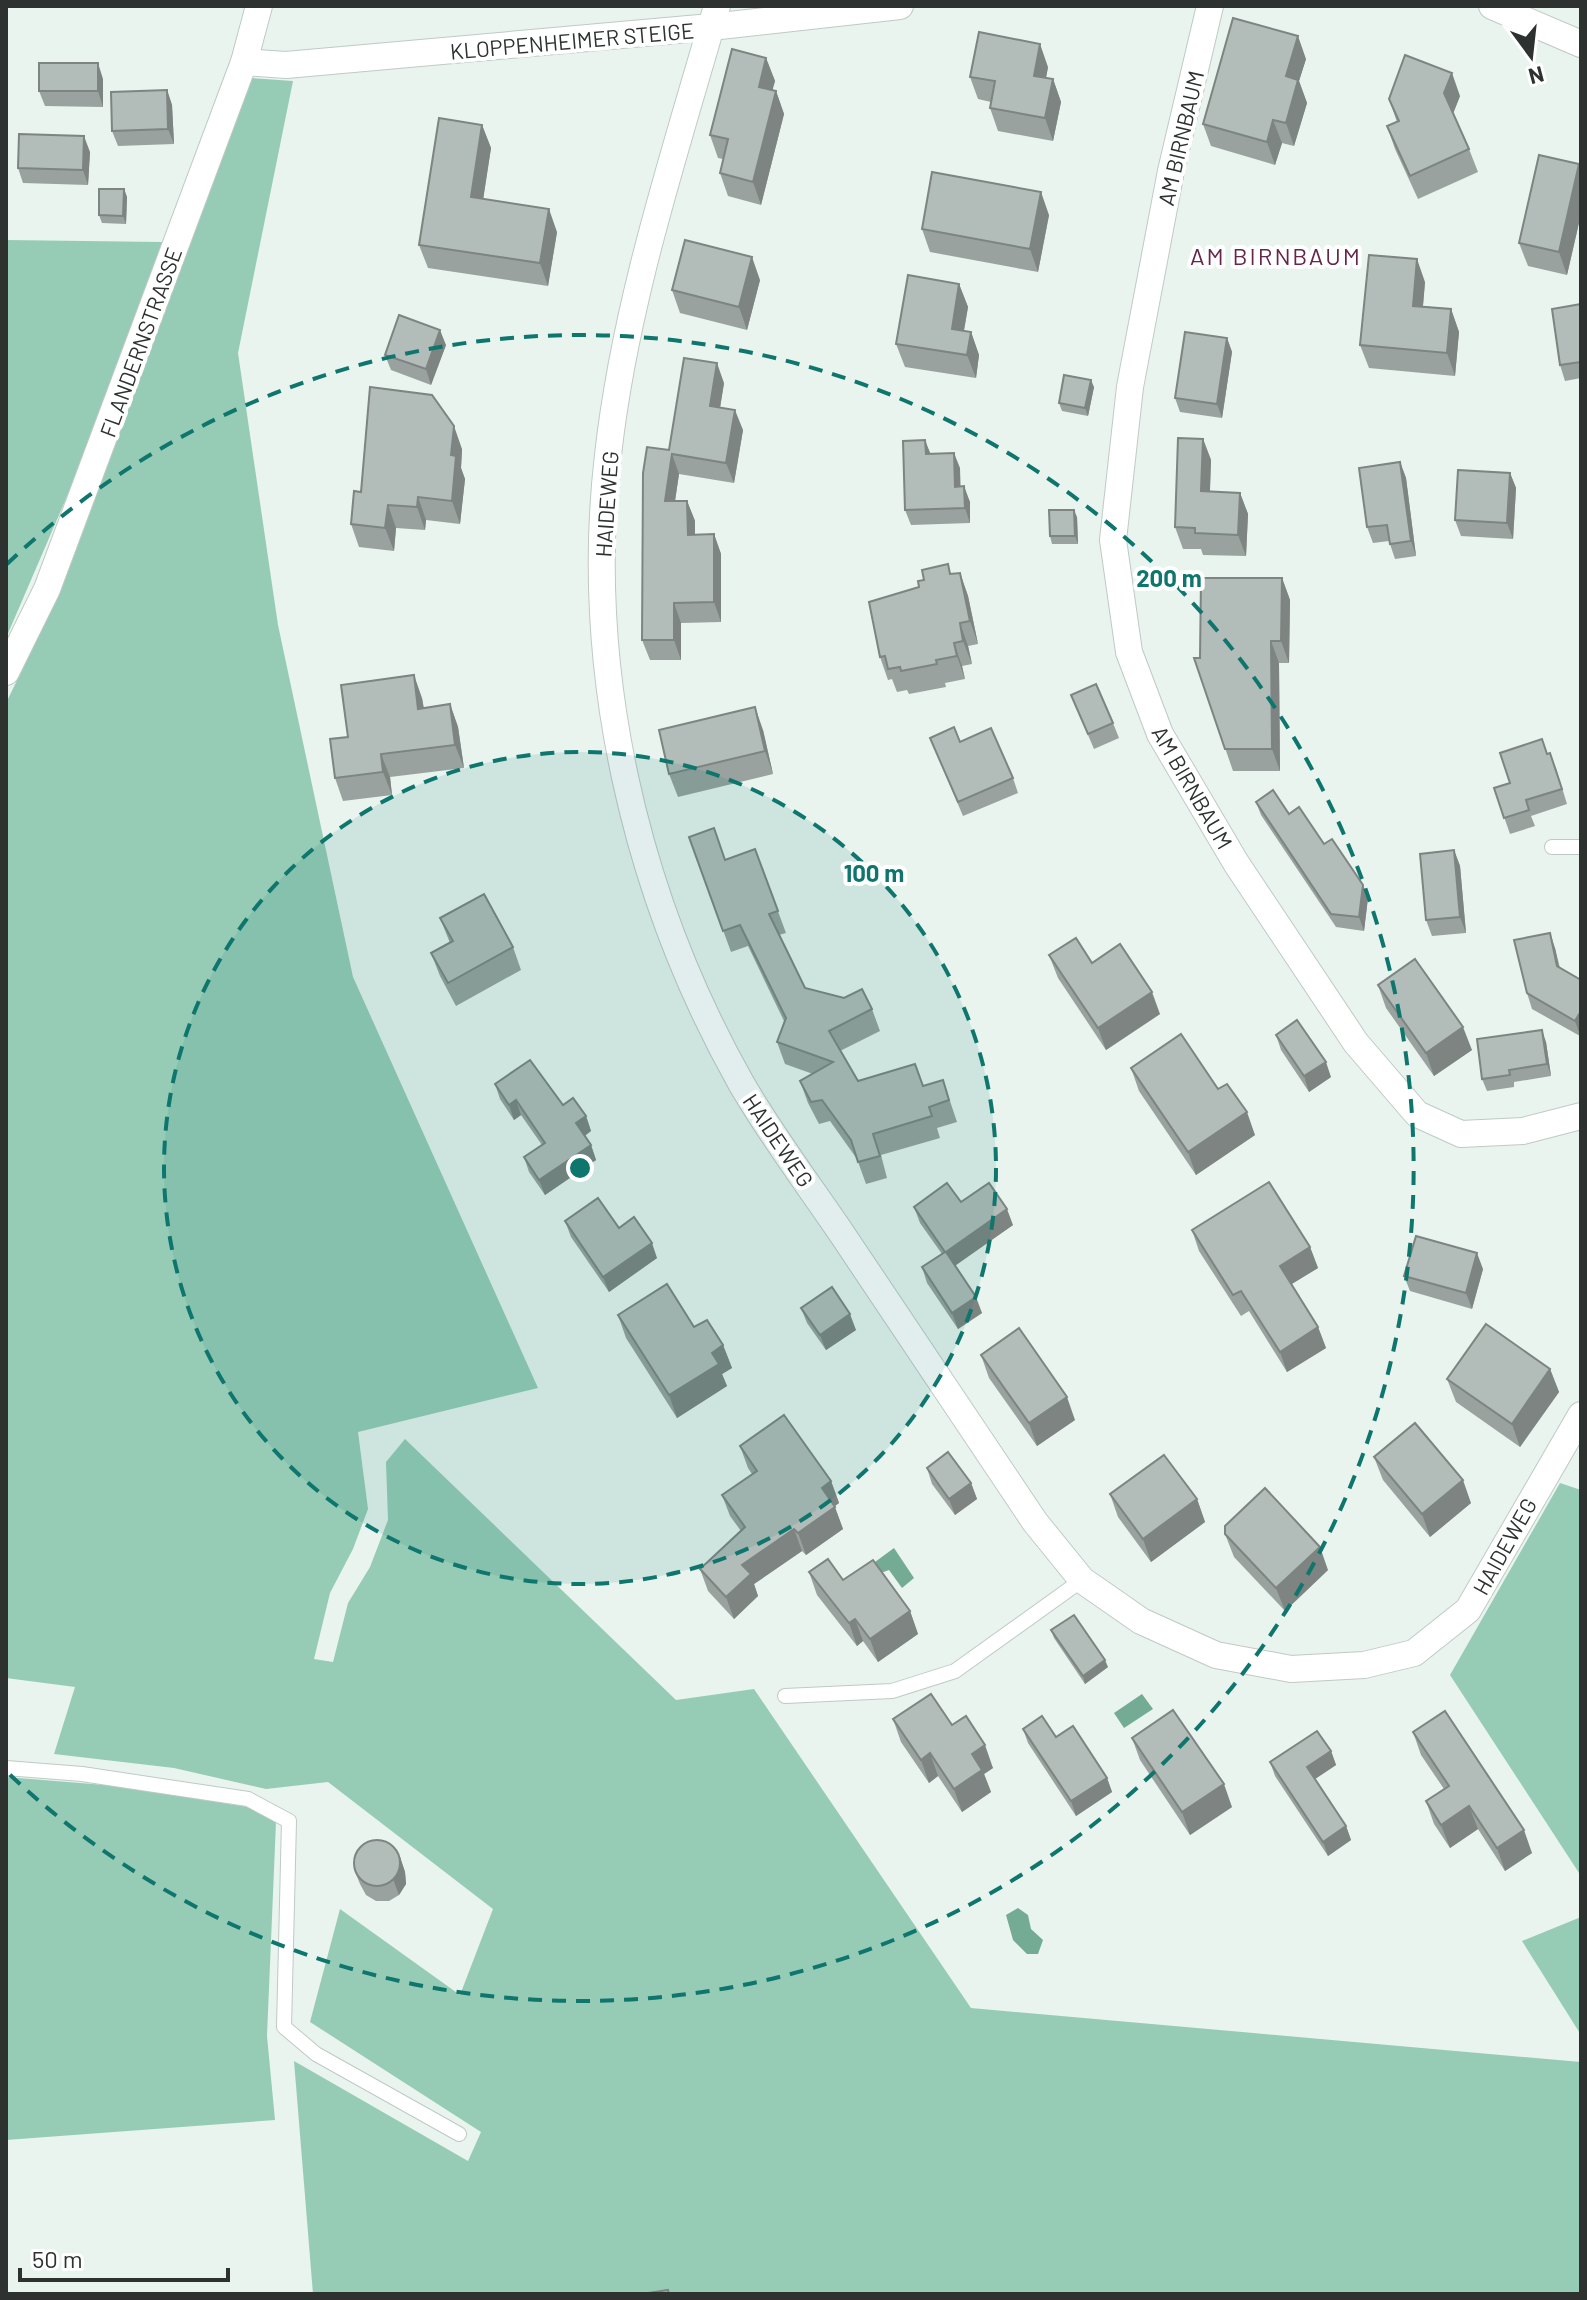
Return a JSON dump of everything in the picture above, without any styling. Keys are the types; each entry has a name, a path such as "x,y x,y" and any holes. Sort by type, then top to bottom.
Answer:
{"street":[{"name":"FLANDERNSTRASSE","path":"6,672 47,589 244,62 259,6"},
{"name":"KLOPPENHEIMER STEIGE","path":"244,62 286,65 714,17 900,6"},
{"name":"AM BIRNBAUM","path":"1210,6 1171,171 1130,387 1113,540 1129,652 1160,734 1236,863 1356,1043 1417,1114 1461,1134 1523,1131 1581,1116"},
{"path":"1492,6 1581,44"},
{"name":"HAIDEWEG","path":"714,17 623,349 607,457 601,559 612,718 643,850 689,975 741,1083 1035,1522 1082,1580 1141,1621 1216,1655 1291,1669 1364,1665 1414,1653 1468,1610 1581,1415"}],"lane":[{"path":"1552,847 1581,847"},
{"path":"785,1696 892,1691 955,1671 1082,1580"},
{"path":"6,1768 82,1774 248,1799 289,1821 284,2027 316,2054 459,2134"}],"shaded area":[{"path":"252,78 293,81 238,353 278,625 353,977 538,1388 358,1432 368,1509 353,1549 330,1593 314,1659 333,1662 348,1603 370,1567 388,1520 386,1462 405,1439 676,1700 754,1689 971,2008 1581,2062 1581,2294 313,2294 294,2061 468,2161 481,2132 310,2022 340,1909 460,1995 493,1909 328,1782 266,1789 174,1768 54,1754 75,1687 6,1678 6,703 60,592"},
{"path":"6,240 162,242 90,443 6,638"},
{"path":"1560,1483 1581,1490 1581,1876 1450,1675"},
{"path":"894,1548 914,1578 902,1588 889,1570 878,1574 874,1568 875,1562"},
{"path":"1142,1694 1153,1709 1124,1728 1114,1713"},
{"path":"6,1777 117,1786 249,1807 276,1822 267,2036 275,2120 6,2140"},
{"path":"1018,1908 1028,1915 1031,1929 1043,1940 1038,1954 1027,1954 1013,1940 1006,1915"},
{"path":"1581,1917 1581,2035 1522,1941"}],"building":[{"path":"1233,18 1298,36 1286,76 1298,80 1286,123 1273,120 1267,142 1203,124"},
{"path":"979,32 1040,44 1034,76 1053,79 1045,118 990,108 995,81 970,77"},
{"path":"732,49 766,58 759,87 776,91 753,182 720,173 728,139 710,135"},
{"path":"1405,55 1452,73 1444,93 1469,149 1410,176 1387,126 1399,121 1389,99"},
{"path":"39,63 98,63 98,91 39,91"},
{"path":"167,90 168,129 112,131 111,92"},
{"path":"439,118 482,125 471,197 549,209 540,263 419,245"},
{"path":"19,134 84,136 83,170 18,168"},
{"path":"1539,155 1579,164 1559,252 1519,243"},
{"path":"932,172 1041,192 1030,249 922,229"},
{"path":"99,189 124,189 123,216 99,215"},
{"path":"685,240 752,257 739,307 672,290"},
{"path":"1369,255 1417,259 1413,306 1451,309 1447,353 1360,345"},
{"path":"908,275 959,284 952,329 971,332 967,355 896,344"},
{"path":"1581,304 1581,362 1560,365 1552,309"},
{"path":"399,315 440,330 426,369 385,355"},
{"path":"1185,332 1227,338 1217,404 1175,398"},
{"path":"684,358 717,363 710,406 735,410 726,463 672,454 665,501 687,501 688,535 714,534 714,602 674,603 674,640 642,640 643,473 647,447 669,450"},
{"path":"1064,375 1091,380 1085,408 1059,403"},
{"path":"370,387 432,395 454,426 451,455 456,456 452,501 418,497 417,507 388,505 385,528 351,524 354,491 361,492"},
{"path":"1178,438 1203,439 1201,491 1240,493 1238,535 1195,533 1195,528 1175,527"},
{"path":"925,440 926,454 954,453 955,487 964,486 965,508 905,510 903,441"},
{"path":"1400,462 1411,541 1390,544 1387,525 1367,527 1359,468"},
{"path":"1458,470 1510,473 1507,523 1455,520"},
{"path":"1049,510 1074,510 1075,536 1050,536"},
{"path":"948,564 950,574 960,573 970,621 960,623 963,641 954,643 957,656 936,660 937,664 901,671 900,667 888,669 885,656 880,657 869,602 919,587 918,581 924,580 922,570"},
{"path":"1201,578 1282,578 1281,641 1271,641 1272,749 1225,749 1194,658 1200,658"},
{"path":"414,675 418,709 450,704 455,745 381,754 383,772 335,778 330,739 348,737 341,685"},
{"path":"1096,684 1113,723 1088,734 1071,695"},
{"path":"755,707 765,751 669,774 659,730"},
{"path":"954,727 960,742 991,728 1013,778 958,802 930,738"},
{"path":"1542,739 1562,789 1526,800 1529,810 1504,818 1494,788 1510,783 1500,753"},
{"path":"1273,790 1289,814 1299,807 1324,844 1332,839 1363,885 1359,917 1331,914 1256,802"},
{"path":"714,828 725,860 755,849 778,911 769,914 805,988 844,998 862,989 872,1009 829,1031 858,1081 915,1064 923,1086 943,1080 949,1100 929,1107 932,1116 873,1134 880,1156 858,1162 851,1140 822,1100 811,1102 800,1081 833,1062 777,1042 786,1018 740,925 723,931 689,837"},
{"path":"1454,850 1460,917 1426,920 1420,854"},
{"path":"484,894 513,947 448,983 431,953 453,941 440,918"},
{"path":"1550,933 1557,966 1581,980 1581,1011 1575,1021 1527,993 1514,940"},
{"path":"1076,938 1092,963 1120,944 1152,992 1098,1028 1049,955"},
{"path":"1415,959 1463,1027 1426,1053 1378,985"},
{"path":"1297,1020 1326,1062 1304,1076 1276,1035"},
{"path":"1542,1030 1547,1064 1509,1070 1510,1075 1482,1079 1477,1039"},
{"path":"1181,1034 1218,1089 1227,1084 1247,1112 1188,1152 1131,1068"},
{"path":"530,1060 563,1105 573,1098 586,1116 576,1123 591,1145 539,1180 524,1157 545,1143 516,1100 509,1105 495,1084"},
{"path":"1269,1182 1310,1247 1280,1266 1318,1327 1280,1352 1241,1291 1233,1295 1192,1230"},
{"path":"947,1183 961,1202 989,1183 1007,1209 946,1252 976,1297 952,1313 922,1267 945,1252 914,1207"},
{"path":"598,1198 619,1228 634,1217 652,1243 603,1277 565,1221"},
{"path":"1416,1236 1477,1253 1466,1293 1404,1276"},
{"path":"667,1284 694,1327 707,1320 723,1345 712,1353 719,1364 669,1395 618,1315"},
{"path":"832,1287 850,1314 820,1335 801,1308"},
{"path":"1486,1324 1550,1369 1512,1424 1447,1379"},
{"path":"1019,1328 1067,1397 1029,1423 981,1355"},
{"path":"784,1415 831,1481 822,1488 835,1507 798,1533 794,1529 742,1565 751,1574 726,1597 700,1569 745,1527 722,1495 757,1471 740,1446"},
{"path":"1415,1423 1463,1480 1422,1514 1374,1457"},
{"path":"948,1452 971,1483 949,1499 927,1468"},
{"path":"1164,1455 1197,1499 1143,1539 1110,1494"},
{"path":"1265,1488 1320,1547 1276,1588 1225,1534 1225,1526"},
{"path":"828,1559 843,1580 873,1560 910,1611 870,1639 855,1619 849,1623 809,1572"},
{"path":"1074,1615 1105,1660 1083,1676 1051,1630"},
{"path":"931,1694 952,1725 966,1716 985,1745 972,1754 982,1770 954,1789 930,1753 921,1760 893,1719"},
{"path":"1173,1710 1224,1784 1182,1812 1132,1738"},
{"path":"1445,1711 1524,1830 1497,1848 1469,1806 1441,1825 1426,1801 1449,1786 1413,1732"},
{"path":"1042,1716 1056,1737 1073,1726 1107,1778 1071,1801 1023,1729"},
{"path":"1317,1731 1331,1751 1307,1767 1346,1826 1323,1842 1270,1762"},
{"path":"377,1840 393,1847 400,1863 393,1879 377,1886 361,1879 354,1863 361,1847"},
{"path":"668,2290 669,2294 642,2294"}],"district":[{"name":"AM BIRNBAUM","path":"1276,255"}]}
